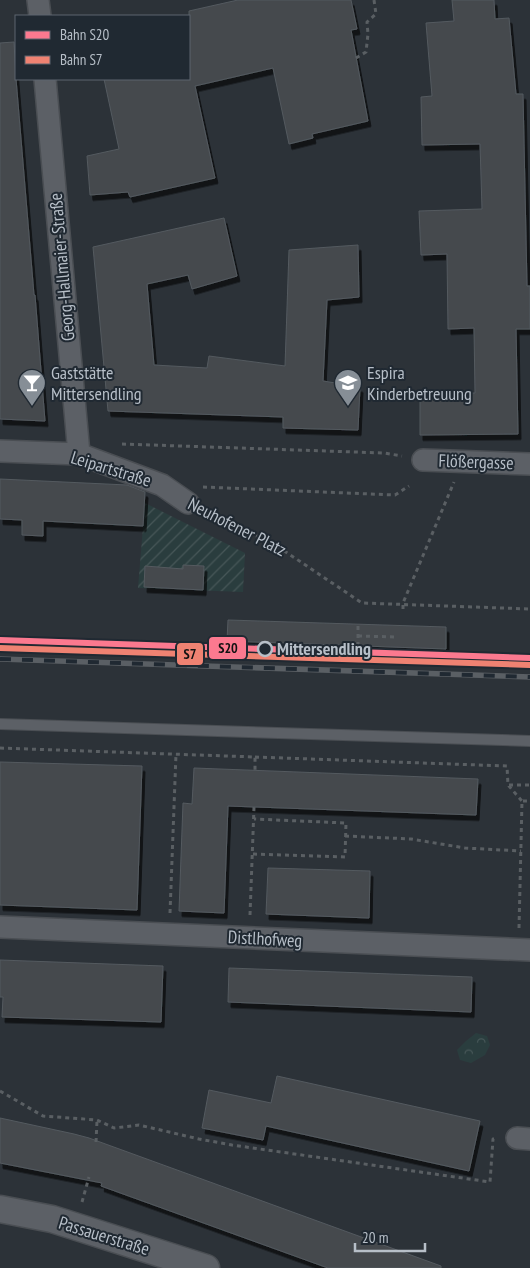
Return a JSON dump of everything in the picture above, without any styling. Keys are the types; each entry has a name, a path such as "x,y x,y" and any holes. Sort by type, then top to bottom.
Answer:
{"street":[{"path":"38,0 40,15"},
{"name":"Georg-Hallmaier-Straße","path":"45,80 78,454"},
{"name":"Leipartstraße","path":"0,451 78,454 162,485"},
{"name":"Flößergasse","path":"423,460 530,464"},
{"name":"Neuhofener Platz","path":"162,485 188,503"},
{"name":"Distlhofweg","path":"0,927 524,950"},
{"name":"Passauerstraße","path":"0,1209 52,1219 206,1268"}],"lane":[{"path":"0,724 530,741"}],"path":[{"path":"356,58 366,52 367,22 376,14 374,0"},
{"path":"115,444 384,453 423,460"},
{"path":"201,486 395,495 409,486"},
{"path":"403,609 403,604 451,490"},
{"name":"Neuhofener Platz","path":"188,503 204,515 268,540 362,602 403,604"},
{"path":"403,604 530,608"},
{"path":"358,624 358,646"},
{"path":"358,636 397,637"},
{"path":"0,748 507,766 508,785 522,801 521,851 524,950"},
{"path":"169,934 176,754"},
{"path":"255,757 255,770"},
{"path":"508,785 530,785"},
{"path":"522,801 530,801"},
{"path":"249,938 254,807"},
{"path":"253,854 345,858 346,823 254,819"},
{"path":"345,836 412,839 465,848 521,851"},
{"path":"0,1091 43,1116 97,1120 114,1128 139,1125 232,1145 490,1182 493,1138 524,1139"},
{"path":"96,1142 97,1120"},
{"path":"80,1208 89,1177"}],"green space":[{"path":"145,503 245,553 243,592 138,588"},
{"path":"476,1033 487,1036 490,1045 485,1055 471,1063 460,1060 457,1050"}],"building":[{"path":"238,0 351,0 357,29 351,30 368,121 312,134 313,138 289,144 273,68 195,86 215,178 130,197 128,192 90,195 87,156 119,149 104,80 190,80 189,11"},
{"path":"452,0 494,0 495,19 509,18 516,94 523,94 527,286 530,286 530,329 516,329 518,434 420,435 420,394 475,393 474,328 448,329 447,254 421,255 419,211 482,209 480,144 422,145 421,97 432,96 426,23 454,21"},
{"path":"14,42 15,80 45,421 0,419 0,43"},
{"path":"224,218 237,276 192,289 188,275 147,284 154,365 207,368 209,356 285,366 289,250 358,245 359,297 327,300 323,381 360,387 358,430 283,428 283,417 108,411 93,247"},
{"path":"0,479 127,485 145,492 143,526 43,521 43,536 22,535 22,520 0,519"},
{"path":"183,565 204,566 203,590 144,587 145,566 183,569"},
{"path":"228,620 446,627 446,649 227,641"},
{"path":"0,762 142,766 137,910 0,905"},
{"path":"194,768 478,779 476,815 228,806 224,913 179,911 183,803 192,804"},
{"path":"268,868 370,871 369,918 266,914"},
{"path":"0,960 163,966 161,1022 2,1017 3,997 0,997"},
{"path":"229,968 472,977 471,1012 228,1002"},
{"path":"277,1076 480,1121 469,1171 266,1126 263,1140 202,1128 209,1090 271,1103"},
{"path":"0,1118 89,1138 441,1266 441,1268 328,1268 101,1186 102,1183 0,1163"}],"railway":[{"path":"0,659 530,677"}],"rail line":[{"name":"S20","path":"0,640 530,658"},
{"name":"S7","path":"0,648 530,665"}],"place":[{"name":"Gaststätte Mittersendling","path":"32,407"},
{"name":"Espira Kinderbetreuung","path":"348,407"},
{"name":"Mittersendling","path":"265,649"}]}
